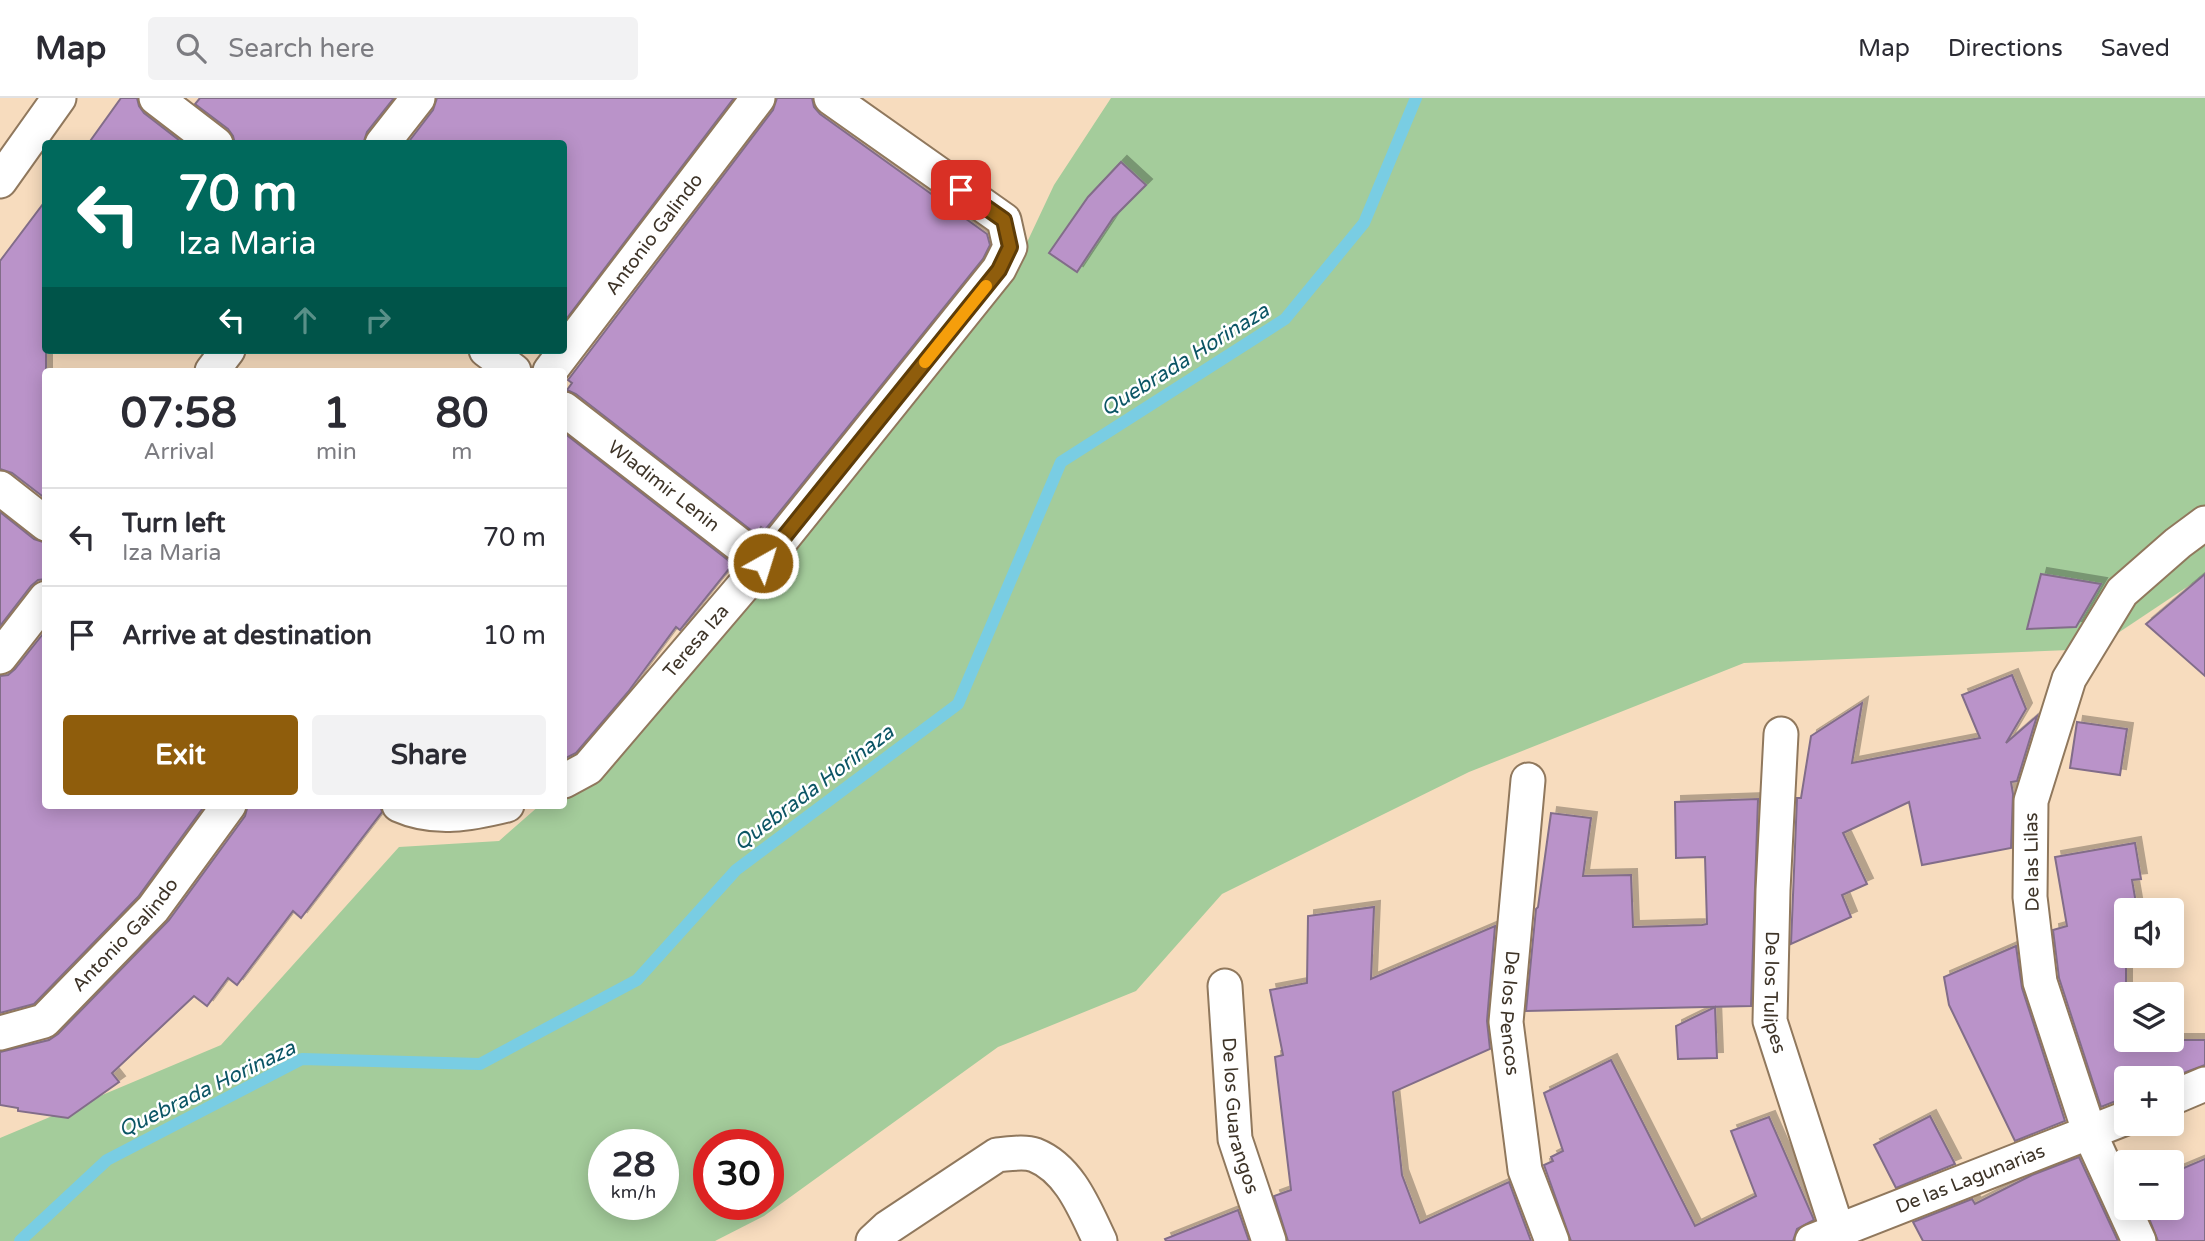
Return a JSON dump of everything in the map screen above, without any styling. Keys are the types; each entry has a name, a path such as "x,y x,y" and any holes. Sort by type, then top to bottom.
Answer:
{"street":[{"path":"0,181 59,98"},
{"path":"156,98 211,140"},
{"path":"385,140 418,98"},
{"name":"Antonio Galindo","path":"567,349 758,98"},
{"name":"Teresa Iza","path":"567,779 588,768 763,563 999,270 1010,247 1004,220 831,98"},
{"path":"214,368 225,354"},
{"path":"491,354 510,368"},
{"name":"Antonio Galindo","path":"552,368 563,354"},
{"name":"Wladimir Lenin","path":"567,411 763,563"},
{"path":"0,488 42,521"},
{"name":"De las Lilas","path":"2139,1241 2090,1134 2040,982 2030,897 2031,801 2069,679 2122,592 2205,523"},
{"path":"0,657 42,603"},
{"name":"De los Tulipes","path":"1782,734 1773,890 1770,1021 1830,1237"},
{"name":"De los Pencos","path":"1528,780 1506,1022 1525,1170 1552,1241"},
{"name":"Antonio Galindo","path":"0,1033 44,1021 153,909 226,809"},
{"path":"412,809 439,816 473,814 492,809"},
{"name":"De los Guarangos","path":"1225,986 1235,1139 1269,1241"},
{"path":"2184,1093 2205,1084"},
{"name":"De las Lagunarias","path":"1830,1237 2114,1123"},
{"path":"873,1241 887,1228 997,1155 1015,1153 1034,1155 1056,1168 1080,1199 1100,1241"}],"green space":[{"path":"1111,98 2205,98 2205,575 2094,649 1744,663 1469,772 1222,894 1136,991 998,1047 784,1202 784,1129 693,1129 693,1220 756,1220 715,1241 0,1241 0,1138 221,1045 399,847 499,841 535,809 567,809 567,782 1022,253 1054,185"}],"building":[{"path":"121,98 137,98 144,113 179,140 91,140"},
{"path":"200,98 394,98 367,132 364,140 234,140 228,129 195,104"},
{"path":"437,98 734,98 567,318 567,140 410,140 433,110"},
{"path":"777,98 812,98 814,107 820,114 987,234 990,245 983,259 765,530 761,527 756,534 576,394 567,390 572,383 568,380 773,110"},
{"path":"1121,162 1146,185 1113,218 1077,272 1049,253 1088,197"},
{"path":"42,205 42,354 46,354 46,368 42,368 42,496 12,473 0,469 0,261"},
{"path":"567,435 733,564 680,630 676,627 628,692 576,753 567,758"},
{"path":"0,512 34,539 42,542 42,580 31,586 0,626"},
{"path":"2041,574 2101,584 2076,627 2027,629"},
{"path":"2205,574 2205,676 2146,624"},
{"path":"42,635 42,809 202,809 138,897 34,1004 0,1013 0,676 8,675"},
{"path":"2012,675 2026,709 2006,743 2037,716 2017,781 2011,782 2011,848 1922,865 1909,802 1843,833 1867,884 1842,895 1851,917 1791,944 1797,798 1801,798 1811,736 1862,703 1852,763 1980,738 1962,695"},
{"path":"2077,722 2127,729 2120,775 2070,768"},
{"path":"1758,799 1751,1006 1526,1011 1536,909 1551,813 1591,818 1583,876 1631,875 1633,927 1702,925 1707,924 1705,857 1676,858 1675,802"},
{"path":"247,809 381,809 382,812 301,918 293,911 237,985 228,978 207,1006 194,996 112,1073 119,1082 68,1118 18,1111 18,1108 0,1105 0,1052 49,1040 58,1034 169,920 245,816"},
{"path":"2135,843 2141,879 2132,880 2135,898 2114,898 2114,968 2126,968 2126,982 2114,982 2114,1052 2184,1052 2184,1040 2205,1040 2205,1065 2184,1073 2184,1066 2114,1066 2114,1102 2101,1107 2059,978 2053,930 2067,926 2055,857"},
{"path":"1374,907 1371,979 1495,926 1487,1021 1490,1049 1393,1092 1402,1175 1420,1223 1509,1182 1531,1241 1288,1241 1274,1196 1291,1190 1275,1057 1283,1055 1270,990 1307,983 1308,916"},
{"path":"2016,946 2022,988 2065,1121 2015,1141 1949,1005 1944,977"},
{"path":"1715,1007 1717,1058 1678,1059 1676,1026"},
{"path":"1611,1060 1695,1226 1756,1196 1731,1131 1769,1117 1814,1220 1797,1229 1793,1241 1571,1241 1544,1165 1553,1161 1551,1157 1563,1151 1544,1093"},
{"path":"1930,1116 1955,1164 1896,1188 1874,1145"},
{"path":"2079,1157 2118,1241 1923,1241 1913,1222 1972,1199 1975,1204 2032,1175"},
{"path":"2205,1159 2205,1241 2158,1241 2150,1220 2184,1220 2184,1168"},
{"path":"1238,1210 1249,1241 1165,1239"}],"waterway":[{"name":"Quebrada Horinaza","path":"20,1241 107,1160 302,1059 480,1064 637,980 736,870 958,704 1061,462 1285,319 1364,223 1416,98"}],"slow traffic":[{"path":"925,362 986,286"}],"route":[{"path":"763,563 999,270 1010,247 1004,220 961,190"}]}
